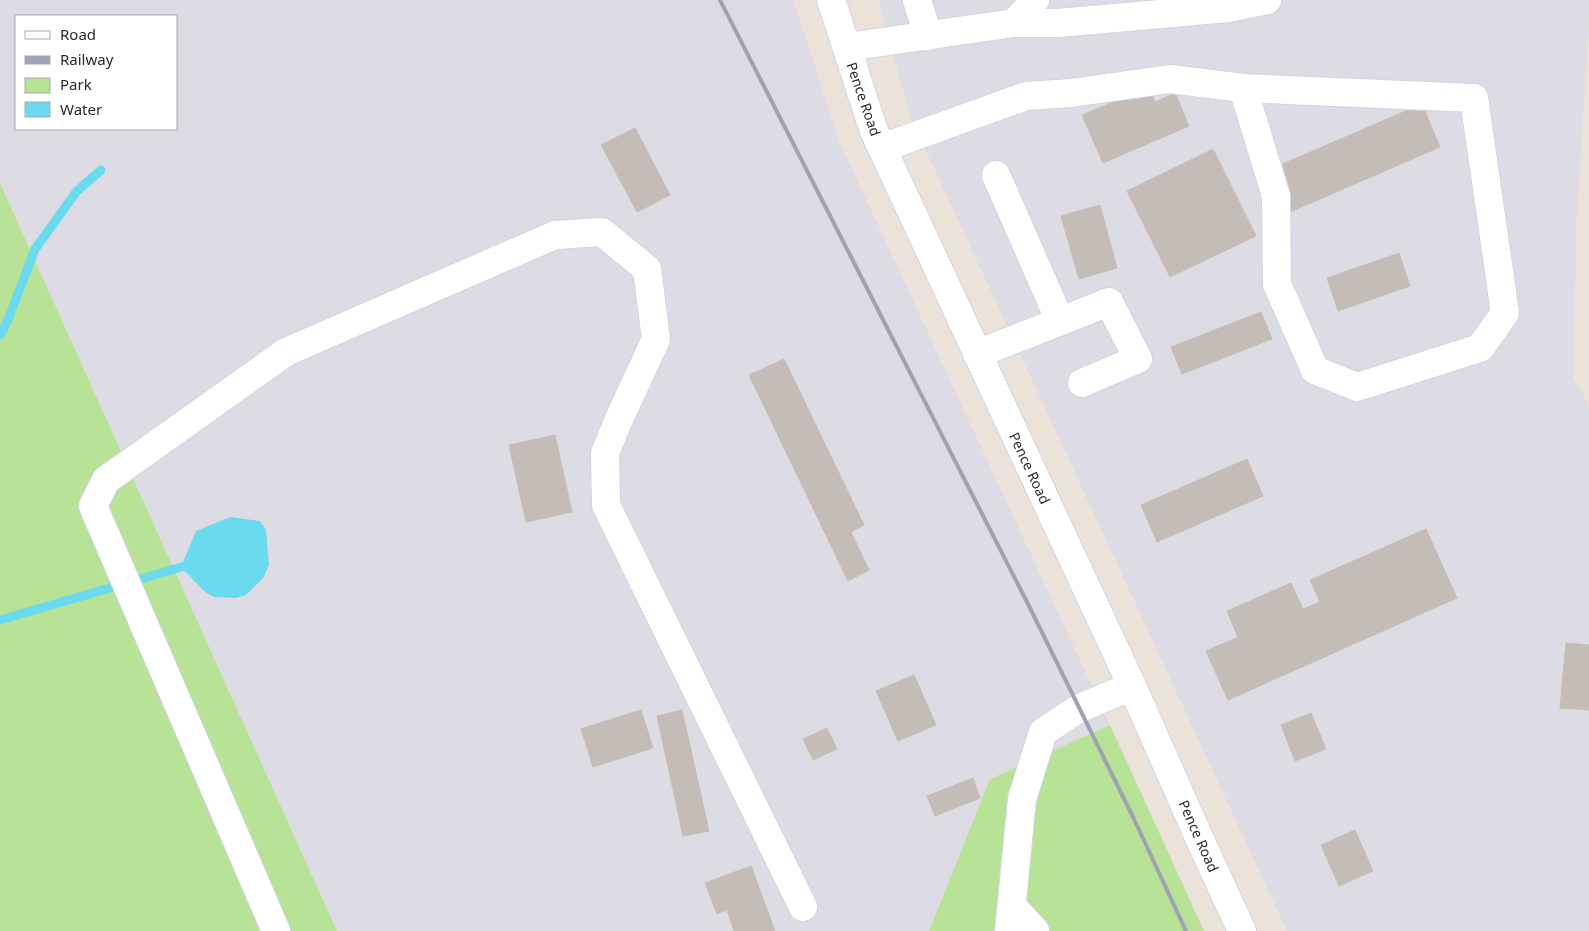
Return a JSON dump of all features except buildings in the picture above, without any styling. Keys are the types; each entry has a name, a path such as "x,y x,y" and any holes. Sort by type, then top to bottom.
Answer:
{"street":[{"name":"Pence Road","path":"831,0 874,131 1132,686 1200,842 1242,931"},
{"path":"917,0 928,36"},
{"path":"1014,23 1035,0"},
{"path":"847,48 1014,23 1058,23 1228,8 1267,0"},
{"path":"882,148 1026,96 1071,93 1170,79 1243,88 1474,98 1505,313 1480,348 1357,387 1315,370 1276,284 1276,196 1243,88"},
{"path":"996,175 1060,321"},
{"path":"276,931 93,506 106,480 286,352 555,235 602,232 647,269 656,339 619,418 605,453 606,505 803,906"},
{"path":"977,354 1108,302 1138,359 1082,383"},
{"path":"1035,931 1011,918 1022,799 1042,732 1078,709 1132,686"}],"shaded area":[{"path":"0,0 793,0 840,143 1110,725 990,779 929,931 337,931 0,183"},
{"path":"879,0 1589,0 1576,226 1574,379 1589,405 1589,931 1287,931 910,116"}],"green space":[{"path":"0,183 337,931 0,931"},
{"path":"1110,725 1204,931 929,931 990,779"}],"water":[{"path":"230,517 260,521 266,530 269,565 263,578 246,595 236,598 214,597 205,592 181,567 196,531"}],"waterway":[{"path":"0,335 8,320 35,249 77,191 101,170"},
{"path":"0,620 192,564"}],"railway":[{"path":"720,0 1029,606 1134,819 1186,931"}]}
